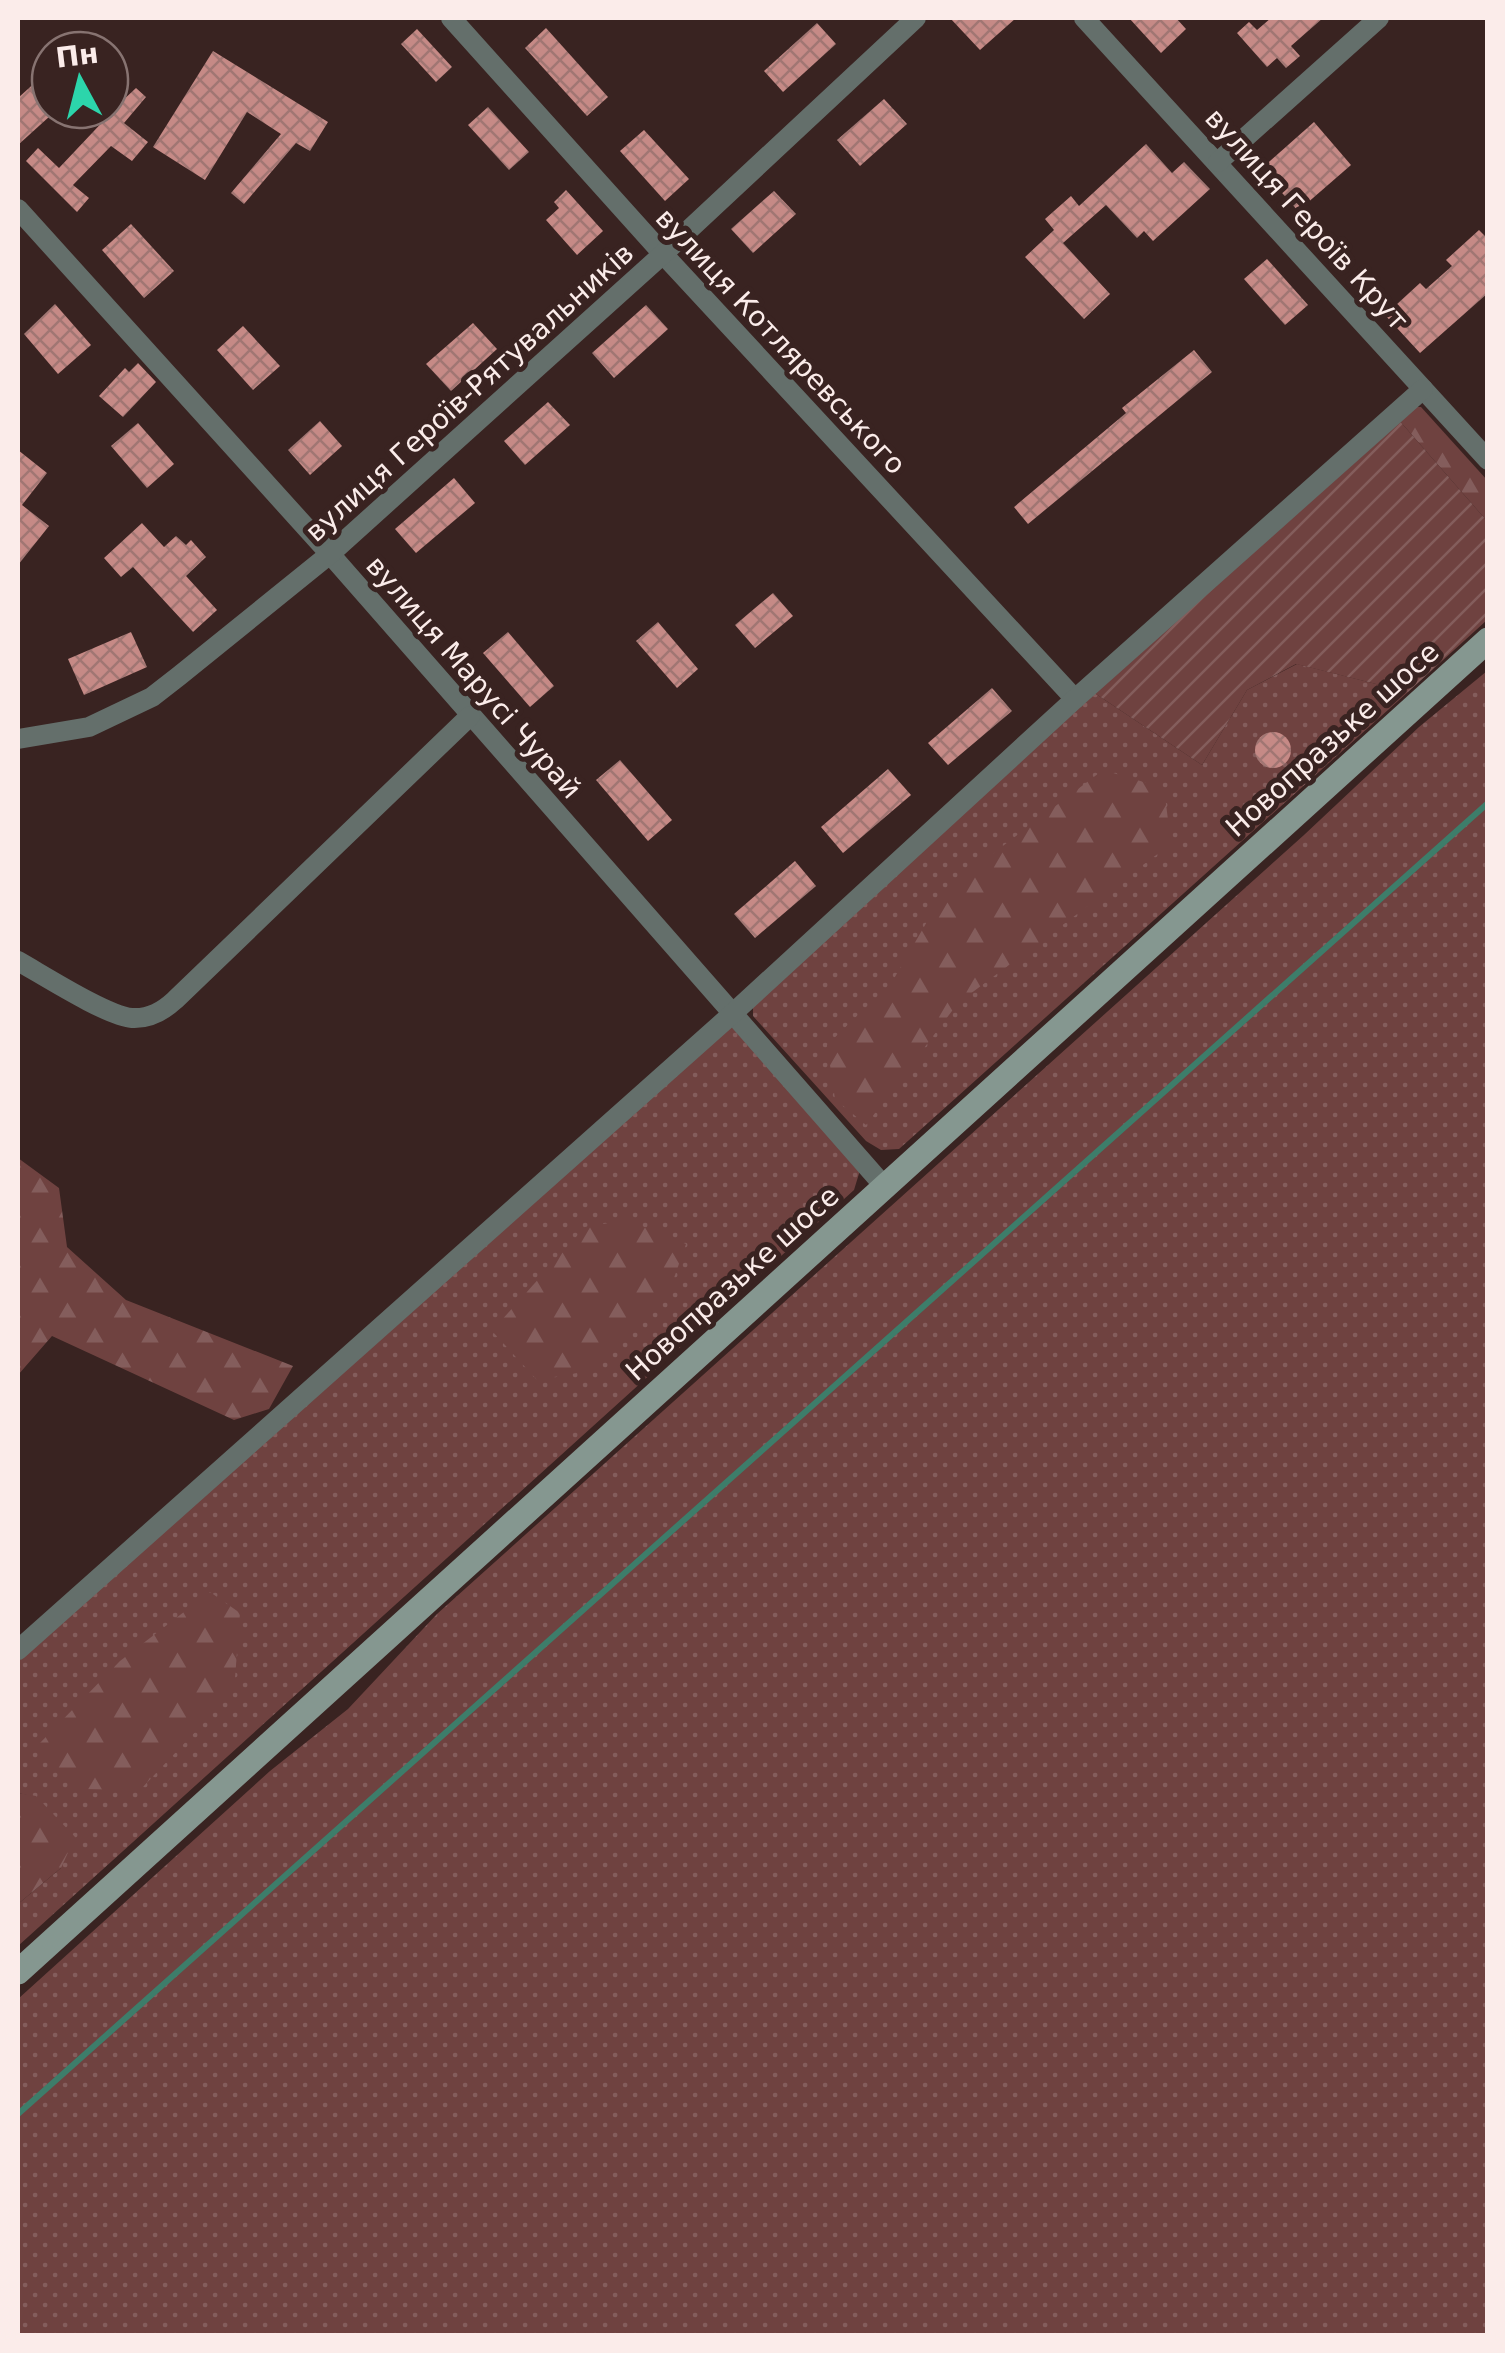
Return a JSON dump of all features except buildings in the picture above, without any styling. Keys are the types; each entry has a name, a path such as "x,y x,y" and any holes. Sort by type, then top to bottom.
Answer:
{"main road":[{"name":"Новопразьке шосе","path":"18,1972 1488,640"}],"street":[{"name":"вулиця Котляревського","path":"451,18 663,254 1075,699"},
{"name":"вулиця Героїв-Рятувальників","path":"18,739 90,727 152,697 330,554 663,254 916,18"},
{"name":"вулиця Героїв Крут","path":"1084,18 1488,460"},
{"path":"1218,162 1379,18"},
{"name":"вулиця Марусі Чурай","path":"18,209 330,554 884,1186"},
{"path":"18,1650 732,1015 1075,699 1423,388"},
{"path":"18,961 120,1016 144,1018 156,1014 176,1000 470,716"}],"green space":[{"path":"1413,407 1421,407 1487,480 1487,521 1398,419"},
{"path":"1398,419 1487,521 1487,620 1408,692 1296,664 1247,690 1202,765 1093,692"},
{"path":"1297,664 1408,692 899,1149 881,1150 866,1141 753,1016 753,999 1093,692 1202,765 1247,690"},
{"path":"1487,671 1487,2335 18,2335 18,1999 270,1771 348,1709 437,1614 1304,835 1419,727"},
{"path":"1103,770 1164,788 1171,844 958,1003 866,1125 835,1099 827,1045 892,982 946,889"},
{"path":"731,1026 861,1167 854,1190 18,1946 18,1904 61,1868 36,1797 18,1793 18,1658"},
{"path":"18,1158 59,1188 67,1247 126,1300 293,1366 269,1409 234,1420 52,1336 18,1375"},
{"path":"627,1220 686,1244 668,1295 594,1370 537,1380 492,1331 585,1227"},
{"path":"210,1592 240,1613 234,1691 140,1790 83,1789 58,1769 39,1744 120,1661"},
{"path":"18,1793 36,1796 75,1837 61,1868 18,1904"}],"waterway":[{"path":"18,2114 1488,803"}]}
